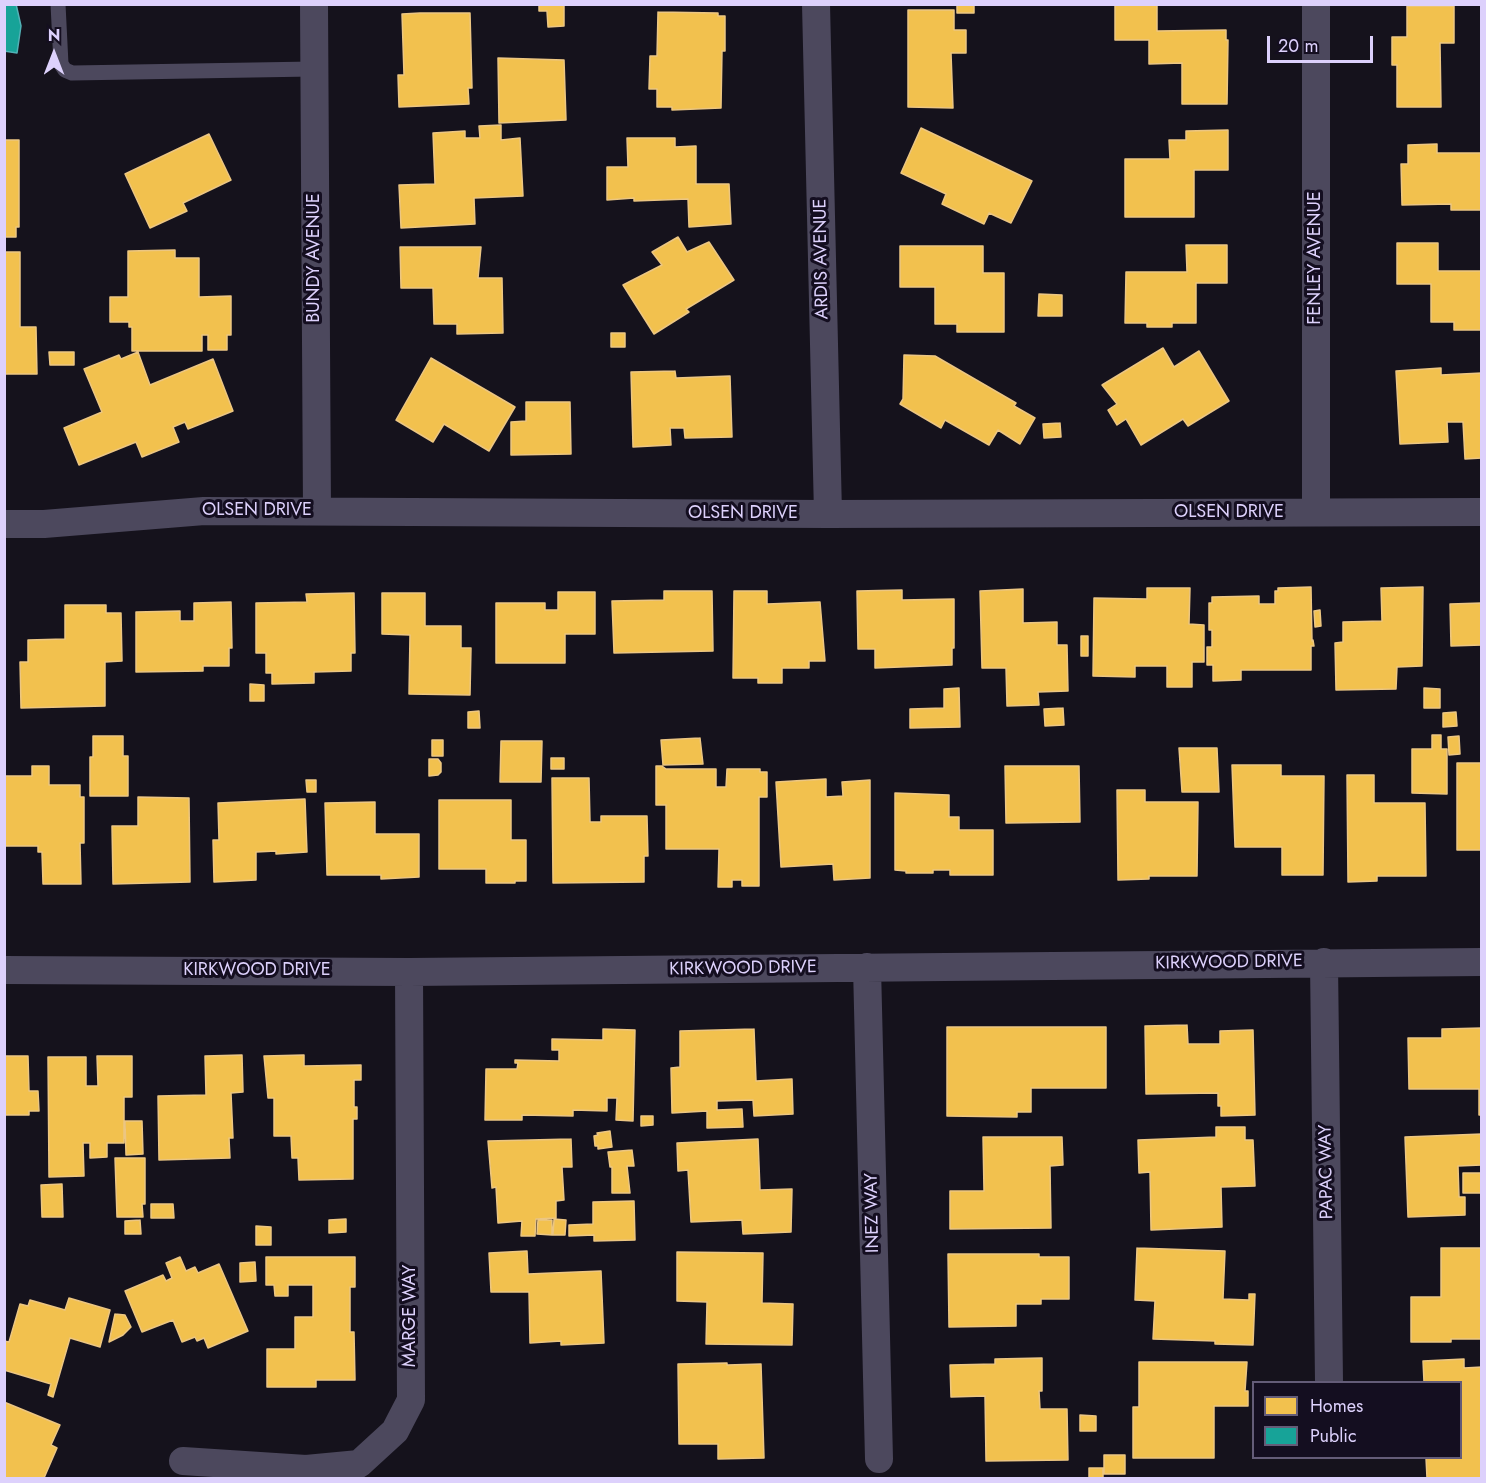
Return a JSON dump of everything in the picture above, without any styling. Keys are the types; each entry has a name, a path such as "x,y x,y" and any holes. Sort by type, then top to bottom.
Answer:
{"street":[{"name":"BUNDY AVENUE","path":"314,4 317,511"},
{"name":"ARDIS AVENUE","path":"816,4 828,514"},
{"name":"FENLEY AVENUE","path":"1316,4 1316,512"},
{"name":"OLSEN DRIVE","path":"4,524 44,524 204,511 828,514 1482,512"},
{"name":"PAPAC WAY","path":"1324,962 1329,1381"},
{"name":"KIRKWOOD DRIVE","path":"4,970 409,972 1482,962"},
{"name":"INEZ WAY","path":"867,967 879,1460"},
{"name":"MARGE WAY","path":"183,1461 306,1469 359,1464 395,1431 411,1400 409,972"}],"lane":[{"path":"58,4 61,64 65,70 72,73 313,69"}],"building: Homes":[{"path":"539,4 564,4 564,26 548,27 547,11 539,11"},
{"path":"957,4 974,4 974,13 957,13"},
{"path":"1115,4 1157,4 1157,31 1226,30 1226,40 1228,40 1227,104 1182,104 1182,63 1149,64 1149,40 1115,40"},
{"path":"1407,6 1454,6 1454,43 1440,43 1441,107 1397,107 1397,65 1392,65 1392,37 1407,37"},
{"path":"908,10 954,10 954,30 966,30 966,53 951,53 953,108 908,107"},
{"path":"658,12 718,13 718,16 725,16 721,108 672,110 672,107 657,107 657,89 649,89 650,56 657,56"},
{"path":"470,13 472,88 468,88 469,104 399,107 398,75 404,75 402,14"},
{"path":"498,58 564,60 566,120 499,123"},
{"path":"501,125 501,140 520,138 523,196 474,198 475,224 401,228 399,185 435,184 433,133 465,131 465,138 480,138 479,126"},
{"path":"921,128 1032,181 1011,223 989,213 984,224 942,204 946,194 901,173"},
{"path":"1228,130 1228,170 1194,170 1194,217 1125,217 1125,159 1170,159 1169,140 1186,140 1186,131"},
{"path":"209,134 231,180 183,203 187,211 150,228 125,174"},
{"path":"627,138 675,138 675,147 696,146 696,184 729,184 731,224 689,227 688,199 607,200 607,167 628,167"},
{"path":"4,140 19,140 19,227 16,227 16,237 4,237"},
{"path":"1437,144 1437,153 1482,153 1482,210 1451,210 1451,204 1402,205 1401,164 1408,164 1408,145"},
{"path":"678,237 687,252 709,242 734,280 686,309 689,312 654,334 623,285 662,265 652,252"},
{"path":"1397,243 1438,243 1438,271 1482,271 1482,330 1454,330 1454,322 1431,322 1431,284 1397,284"},
{"path":"1186,245 1227,245 1227,283 1196,283 1196,323 1172,323 1172,327 1147,327 1147,323 1125,323 1126,272 1187,272"},
{"path":"900,246 983,246 983,273 1004,273 1004,332 957,332 957,324 935,324 935,287 900,287"},
{"path":"400,247 481,247 478,278 502,278 503,333 457,334 457,324 434,324 433,288 401,288"},
{"path":"175,250 175,258 199,258 199,297 231,296 231,335 227,335 227,350 208,350 208,335 202,335 202,351 132,351 132,327 129,327 129,322 110,322 110,297 128,297 128,251"},
{"path":"4,252 20,252 20,327 36,327 37,374 4,374"},
{"path":"1039,294 1062,295 1062,316 1038,316"},
{"path":"611,333 625,333 625,347 611,347"},
{"path":"1163,348 1174,367 1199,351 1229,401 1188,426 1183,419 1141,445 1126,419 1117,425 1108,410 1117,404 1102,385"},
{"path":"49,352 74,352 74,365 50,365"},
{"path":"138,352 150,385 213,359 233,411 188,429 185,422 173,427 179,442 142,457 136,442 79,465 64,428 102,412 84,369 119,355 121,359"},
{"path":"904,355 935,356 1016,403 1014,406 1035,418 1020,444 998,430 989,445 945,420 941,428 900,404 903,399"},
{"path":"431,358 515,407 489,451 444,424 433,442 396,420"},
{"path":"1441,368 1441,375 1482,373 1482,458 1465,459 1463,422 1447,422 1448,442 1400,444 1396,371"},
{"path":"675,371 676,378 730,376 732,437 685,438 684,428 670,428 671,445 633,447 631,372"},
{"path":"526,402 570,402 571,454 511,455 511,422 526,421"},
{"path":"1060,423 1061,437 1044,438 1043,424"},
{"path":"1311,587 1314,646 1311,646 1311,670 1241,670 1241,680 1213,681 1213,665 1207,665 1207,647 1212,647 1212,630 1209,630 1209,603 1212,603 1212,597 1259,596 1259,604 1275,604 1275,591 1278,591 1278,588"},
{"path":"1423,587 1422,666 1397,667 1396,689 1336,690 1335,643 1343,642 1343,622 1382,621 1381,588"},
{"path":"1147,588 1190,588 1189,624 1204,625 1204,662 1192,662 1192,687 1167,687 1167,666 1135,666 1135,677 1093,676 1094,598 1147,599"},
{"path":"1023,589 1023,623 1057,622 1057,645 1067,645 1068,691 1038,692 1039,705 1007,706 1006,668 982,668 980,591"},
{"path":"902,590 902,600 954,599 952,665 875,668 875,649 858,649 857,591"},
{"path":"664,591 712,591 713,651 614,653 612,601 664,600"},
{"path":"734,591 767,591 767,604 820,602 825,661 809,661 809,668 782,668 782,683 758,683 758,678 733,678"},
{"path":"558,592 595,592 595,634 565,634 565,663 496,663 496,603 545,603 545,610 558,610"},
{"path":"354,593 355,653 351,653 351,671 314,672 314,683 272,684 272,673 266,673 266,653 256,653 256,603 307,602 306,594"},
{"path":"382,593 425,593 425,626 461,626 461,648 471,648 470,695 409,694 410,635 382,634"},
{"path":"231,602 232,648 229,648 229,666 203,666 203,671 136,672 136,612 180,611 180,621 194,621 194,603"},
{"path":"1482,603 1482,645 1451,646 1450,604"},
{"path":"65,605 106,605 106,613 121,613 122,661 105,662 105,706 21,708 20,662 28,662 28,640 65,639"},
{"path":"1320,610 1321,626 1315,627 1314,611"},
{"path":"1081,636 1088,636 1088,656 1081,656"},
{"path":"250,684 264,685 264,701 250,701"},
{"path":"959,688 960,727 910,728 910,709 944,708 944,689"},
{"path":"1424,688 1440,689 1440,708 1424,708"},
{"path":"1063,708 1064,725 1045,726 1044,709"},
{"path":"479,711 480,728 468,728 468,712"},
{"path":"1456,712 1457,726 1443,727 1443,713"},
{"path":"1432,735 1441,735 1441,749 1447,749 1447,794 1412,793 1412,749 1432,749"},
{"path":"93,736 123,736 123,756 128,756 128,796 90,796 90,757 93,757"},
{"path":"1459,736 1460,754 1449,755 1448,737"},
{"path":"700,738 703,764 663,765 661,740"},
{"path":"432,740 443,740 443,756 432,756"},
{"path":"501,741 542,741 541,782 500,782"},
{"path":"1179,748 1217,748 1219,792 1182,792"},
{"path":"551,758 564,758 564,769 551,769"},
{"path":"429,759 438,759 441,763 441,772 438,775 429,776"},
{"path":"1457,763 1482,763 1482,850 1457,850"},
{"path":"1232,765 1281,765 1281,776 1324,776 1323,875 1282,875 1282,847 1235,847"},
{"path":"32,766 49,766 49,785 80,785 80,797 84,797 84,843 80,843 81,884 43,884 42,852 38,852 38,846 4,846 4,776 32,776"},
{"path":"656,766 666,769 716,769 716,787 726,787 727,769 760,769 760,772 767,772 767,797 759,797 759,886 742,886 742,880 732,880 732,887 718,887 719,849 666,849 666,805 656,805"},
{"path":"1005,766 1079,766 1080,822 1006,823"},
{"path":"1347,775 1374,775 1374,803 1425,803 1426,876 1377,876 1377,881 1348,882"},
{"path":"552,778 589,778 590,822 601,822 601,816 647,816 648,856 644,856 644,882 553,883"},
{"path":"826,779 826,797 843,796 842,782 870,780 870,878 834,880 833,864 781,867 776,782"},
{"path":"306,780 316,780 316,792 307,792"},
{"path":"1117,790 1145,790 1145,802 1198,802 1197,876 1149,876 1149,879 1118,880"},
{"path":"895,793 949,795 949,817 959,817 959,830 993,830 993,875 950,875 950,870 933,870 933,873 906,873 906,871 895,870"},
{"path":"138,797 189,798 190,882 113,884 112,826 138,826"},
{"path":"305,799 307,852 276,854 276,851 256,852 256,880 214,882 213,840 219,840 218,803"},
{"path":"439,800 511,800 511,840 526,840 526,881 486,883 486,869 439,869"},
{"path":"375,802 375,834 419,834 419,877 381,879 381,875 327,875 325,803"},
{"path":"1187,1025 1188,1044 1220,1044 1220,1031 1253,1030 1255,1115 1221,1116 1218,1093 1146,1094 1145,1026"},
{"path":"947,1027 1106,1027 1106,1088 1031,1088 1031,1112 1017,1112 1017,1117 947,1116"},
{"path":"1482,1028 1482,1115 1479,1115 1479,1089 1409,1089 1408,1038 1442,1038 1442,1029"},
{"path":"603,1029 635,1030 633,1121 616,1120 617,1098 607,1098 607,1111 573,1110 573,1116 522,1115 522,1120 485,1120 486,1069 517,1069 518,1063 515,1063 515,1060 559,1061 559,1050 552,1050 552,1039 603,1040"},
{"path":"754,1029 756,1081 792,1079 793,1114 754,1116 753,1100 717,1101 717,1110 742,1109 743,1127 707,1128 707,1111 672,1113 671,1068 680,1067 680,1031"},
{"path":"242,1055 243,1092 231,1093 233,1138 229,1138 230,1158 159,1160 158,1096 206,1095 205,1056"},
{"path":"304,1055 304,1066 361,1065 361,1080 354,1080 354,1107 357,1107 357,1119 353,1119 353,1179 299,1180 298,1158 292,1158 291,1136 274,1136 274,1098 268,1098 264,1056"},
{"path":"4,1056 28,1056 29,1091 38,1091 39,1111 29,1111 29,1115 4,1115"},
{"path":"97,1056 132,1056 132,1097 124,1097 124,1143 107,1143 107,1157 90,1158 90,1143 83,1143 84,1176 49,1177 48,1057 86,1057 86,1086 98,1086"},
{"path":"641,1116 653,1116 653,1125 641,1126"},
{"path":"125,1121 142,1121 143,1154 126,1155"},
{"path":"1216,1127 1245,1127 1245,1140 1253,1140 1255,1186 1221,1187 1222,1227 1151,1230 1150,1172 1139,1173 1138,1140 1216,1137"},
{"path":"610,1131 612,1147 598,1149 598,1146 595,1146 594,1136 598,1135 597,1133"},
{"path":"1482,1134 1482,1165 1458,1166 1459,1197 1465,1197 1465,1215 1408,1217 1405,1137"},
{"path":"983,1137 1062,1137 1063,1165 1050,1166 1051,1228 950,1229 950,1191 984,1191"},
{"path":"571,1139 572,1167 562,1167 564,1200 556,1201 556,1218 536,1219 535,1236 521,1236 522,1221 498,1223 496,1187 492,1188 488,1141"},
{"path":"758,1139 760,1190 792,1189 791,1232 743,1234 742,1220 691,1222 688,1170 678,1171 677,1143"},
{"path":"632,1150 634,1166 627,1166 630,1193 612,1193 612,1167 610,1167 608,1152"},
{"path":"115,1158 145,1158 143,1217 117,1217"},
{"path":"1463,1173 1482,1173 1482,1193 1463,1193"},
{"path":"62,1184 63,1217 42,1217 41,1185"},
{"path":"634,1201 635,1240 594,1241 594,1235 569,1236 569,1225 593,1224 593,1202"},
{"path":"151,1204 173,1204 174,1218 151,1218"},
{"path":"346,1219 346,1232 329,1233 329,1220"},
{"path":"554,1219 566,1220 565,1235 553,1235"},
{"path":"140,1220 141,1234 125,1234 125,1221"},
{"path":"538,1220 552,1220 552,1235 537,1234"},
{"path":"256,1226 271,1227 271,1245 256,1245"},
{"path":"1137,1248 1225,1251 1223,1299 1249,1300 1249,1294 1255,1294 1253,1345 1153,1339 1155,1301 1135,1300"},
{"path":"1441,1248 1482,1248 1482,1339 1411,1342 1411,1297 1441,1297"},
{"path":"527,1251 528,1274 601,1271 604,1343 561,1345 561,1341 530,1343 529,1292 491,1292 489,1253"},
{"path":"677,1252 763,1253 762,1303 793,1304 792,1345 706,1344 707,1302 677,1301"},
{"path":"948,1254 1039,1254 1039,1257 1069,1257 1069,1299 1041,1299 1041,1304 1016,1304 1016,1326 949,1327"},
{"path":"180,1257 186,1271 195,1267 198,1273 219,1264 248,1331 208,1348 204,1338 197,1341 195,1337 182,1342 173,1320 142,1332 125,1291 163,1275 166,1281 172,1278 166,1263"},
{"path":"266,1257 355,1257 355,1287 350,1287 350,1332 354,1332 355,1380 316,1380 316,1387 267,1387 267,1349 295,1349 295,1317 313,1317 313,1285 288,1285 288,1296 275,1296 274,1285 266,1285"},
{"path":"255,1262 256,1281 240,1282 240,1263"},
{"path":"69,1298 110,1310 100,1347 70,1338 53,1397 48,1395 51,1384 4,1370 4,1341 9,1342 20,1304 28,1306 30,1300 65,1310"},
{"path":"115,1314 125,1315 131,1327 123,1335 109,1342"},
{"path":"1042,1358 1040,1409 1067,1409 1068,1460 986,1461 985,1396 951,1397 950,1365 995,1364 995,1359"},
{"path":"1464,1359 1464,1368 1482,1367 1481,1478 1427,1478 1426,1459 1462,1459 1462,1381 1424,1381 1423,1361"},
{"path":"1139,1362 1247,1362 1245,1391 1248,1391 1248,1406 1214,1406 1214,1458 1133,1458 1133,1407 1139,1407"},
{"path":"727,1363 727,1365 761,1364 764,1458 718,1459 718,1444 679,1444 678,1364"},
{"path":"4,1402 60,1425 51,1445 57,1448 44,1478 4,1478"},
{"path":"1080,1415 1096,1416 1096,1431 1080,1431"},
{"path":"1104,1455 1125,1455 1125,1474 1104,1474"},
{"path":"1089,1468 1103,1468 1103,1478 1089,1478"}],"building: Public":[{"path":"4,4 16,4 21,26 17,53 4,51"}]}
